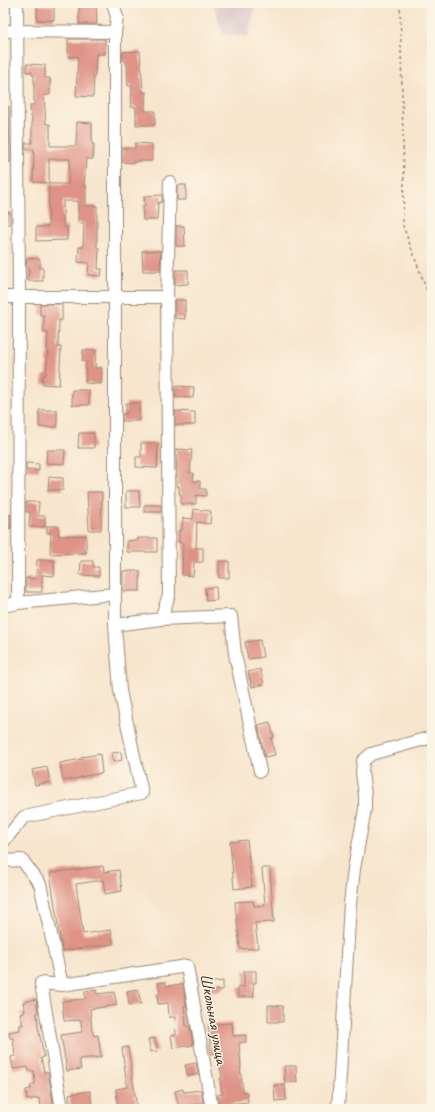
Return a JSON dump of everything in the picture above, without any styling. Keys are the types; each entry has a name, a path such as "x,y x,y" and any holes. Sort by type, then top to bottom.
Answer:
{"street":[{"path":"17,3 19,297 18,603"},
{"path":"3,842 24,817 142,793 120,691 115,625 115,32 117,17 113,3"},
{"path":"3,31 115,32"},
{"path":"161,619 169,595 167,297 170,182"},
{"path":"3,297 167,297"},
{"path":"3,606 18,603 115,594"},
{"path":"115,625 161,619 231,616 235,654 260,771"},
{"path":"338,1109 350,904 354,868 365,809 362,774 363,761 371,754 432,737"},
{"path":"3,861 22,860 40,884 62,984 42,984 62,1109"},
{"name":"Школьная улица","path":"62,984 187,966 212,1109"}],"path":[{"path":"400,3 404,183 403,226 432,304"}],"shaded area":[{"path":"213,3 256,3 248,37 223,34"}],"building":[{"path":"79,3 96,3 97,24 79,24"},
{"path":"37,5 54,5 54,20 37,20"},
{"path":"68,39 105,39 105,54 96,54 93,97 76,96 78,56 68,57"},
{"path":"140,51 143,92 146,92 145,111 155,111 155,125 136,125 136,107 131,107 132,86 128,86 127,64 126,61 123,61 122,52"},
{"path":"26,64 45,65 45,78 50,78 50,95 44,95 46,124 50,124 50,146 76,146 77,122 92,123 92,144 94,144 93,159 86,159 84,186 86,186 86,206 97,206 97,248 99,248 98,269 102,269 101,276 88,275 89,263 78,262 79,247 83,247 84,223 78,223 78,201 63,201 63,227 67,227 67,240 36,241 36,227 48,227 49,184 68,184 70,159 49,159 49,183 33,182 34,149 25,149 25,143 32,143 32,117 30,105 34,105 34,75 32,75 32,72 26,72"},
{"path":"3,107 9,107 10,162 3,162"},
{"path":"135,143 152,144 152,161 136,161 135,163 122,162 122,148 135,148"},
{"path":"177,185 186,185 186,200 177,200"},
{"path":"162,195 162,202 158,203 157,220 143,220 143,206 145,206 144,196"},
{"path":"3,212 10,212 10,224 3,224"},
{"path":"176,226 184,226 185,246 176,246"},
{"path":"142,251 161,251 160,271 143,271"},
{"path":"27,258 40,259 40,268 43,268 43,281 28,281 29,267 26,267"},
{"path":"175,270 188,270 188,284 175,285"},
{"path":"175,300 185,300 185,319 175,318"},
{"path":"40,304 62,304 62,320 59,320 58,347 61,347 59,385 42,384 43,375 46,375 47,368 48,333 44,333 44,315 40,315"},
{"path":"83,350 96,350 95,368 102,368 101,384 85,383 86,362 82,361"},
{"path":"175,386 194,387 193,398 175,397"},
{"path":"72,390 89,390 89,405 72,405"},
{"path":"126,403 139,403 139,421 122,421 122,414 126,414"},
{"path":"39,410 57,410 57,427 39,427"},
{"path":"175,411 195,412 195,425 175,425"},
{"path":"79,433 94,433 94,448 78,448"},
{"path":"141,443 158,443 157,468 136,467 136,457 141,457"},
{"path":"176,449 192,450 190,473 194,473 193,481 200,481 200,489 206,489 206,496 196,495 196,504 181,504 181,494 179,494 179,486 177,486"},
{"path":"47,450 65,450 64,464 46,463"},
{"path":"26,463 39,464 39,471 26,470"},
{"path":"49,477 63,478 63,490 48,490"},
{"path":"126,491 139,491 140,507 126,507"},
{"path":"87,492 102,492 101,530 89,530"},
{"path":"26,502 39,502 38,516 45,516 45,527 29,527 30,512 26,512"},
{"path":"144,505 161,505 161,512 144,512"},
{"path":"194,509 211,511 210,524 197,522 196,548 203,548 203,562 194,562 193,576 182,575 183,543 179,543 179,530 182,530 183,518 193,519"},
{"path":"3,515 11,515 11,528 3,528"},
{"path":"47,526 58,526 59,536 86,535 86,553 50,554 51,533 47,533"},
{"path":"138,538 157,538 157,552 127,552 127,541 138,540"},
{"path":"37,560 54,560 54,576 42,575 42,592 26,592 26,578 36,579"},
{"path":"81,561 93,561 93,567 99,567 99,576 80,575"},
{"path":"219,561 229,561 229,578 219,578"},
{"path":"123,571 140,571 140,591 123,591"},
{"path":"216,587 217,600 206,601 205,588"},
{"path":"260,640 263,657 248,659 245,642"},
{"path":"260,669 264,684 252,687 248,672"},
{"path":"270,722 274,738 271,738 275,755 265,757 258,725"},
{"path":"121,752 122,760 113,762 111,753"},
{"path":"100,754 102,773 63,781 60,763 82,759 81,757"},
{"path":"47,767 50,782 35,785 32,770"},
{"path":"247,840 252,887 234,889 230,842"},
{"path":"103,866 104,872 119,870 122,891 105,894 103,880 76,884 83,934 111,930 113,944 62,951 50,873"},
{"path":"262,868 270,868 274,922 255,923 258,948 240,949 235,902 253,901 254,906 265,905"},
{"path":"244,971 256,971 256,983 253,983 254,997 238,997 238,987 244,987"},
{"path":"223,981 223,990 206,992 205,983"},
{"path":"166,982 166,986 183,984 186,1006 184,1006 186,1026 190,1026 193,1045 173,1048 171,1035 176,1035 175,1017 169,1017 168,1003 158,1004 157,994 160,994 158,983"},
{"path":"138,989 141,1004 129,1005 127,991"},
{"path":"96,990 97,994 114,992 117,1005 90,1009 92,1030 94,1036 98,1035 101,1057 79,1059 81,1069 67,1071 61,1035 82,1032 81,1020 64,1021 62,1001 85,999 85,991"},
{"path":"36,999 38,1026 44,1057 41,1058 44,1072 48,1072 54,1109 42,1109 39,1098 27,1100 26,1090 31,1089 31,1085 35,1084 34,1071 29,1071 28,1067 13,1069 11,1057 15,1056 13,1038 10,1038 9,1032 20,1030 20,1025 23,1025 20,1013 25,1012 23,1002"},
{"path":"268,1005 283,1006 283,1022 268,1022"},
{"path":"232,1023 233,1036 246,1035 246,1042 239,1043 243,1092 247,1092 248,1102 219,1105 218,1095 222,1094 220,1078 222,1077 217,1053 211,1054 208,1025"},
{"path":"155,1038 158,1051 151,1052 148,1039"},
{"path":"128,1047 137,1109 118,1109 116,1089 127,1087 122,1048"},
{"path":"196,1063 198,1074 188,1076 185,1065"},
{"path":"284,1066 296,1066 297,1082 285,1083"},
{"path":"274,1085 285,1085 286,1100 275,1101"},
{"path":"183,1089 183,1092 201,1090 203,1103 179,1107 175,1091"},
{"path":"90,1091 92,1109 71,1109 69,1094"}]}
